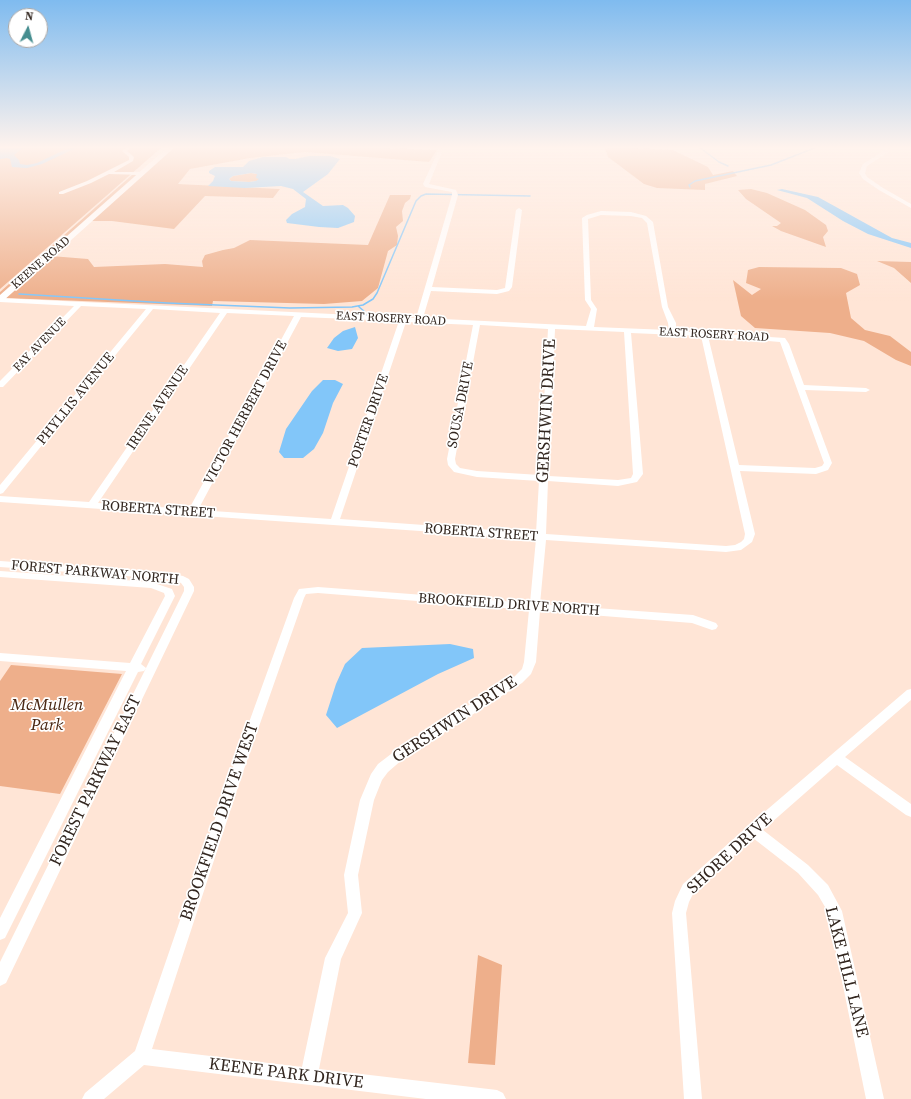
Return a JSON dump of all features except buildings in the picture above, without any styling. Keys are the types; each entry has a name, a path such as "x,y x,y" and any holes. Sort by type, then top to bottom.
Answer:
{"main road":[{"name":"KEENE ROAD","path":"0,299 114,198"}],"street":[{"path":"419,320 454,198"},
{"path":"897,198 911,206"},
{"path":"428,289 497,292 507,290 510,287 519,210"},
{"path":"590,329 590,322 594,309 588,300 585,218 594,214 608,213 644,217 650,222 665,307 672,322 673,333"},
{"name":"EAST ROSERY ROAD","path":"0,299 704,334 782,340 785,344 800,387"},
{"name":"FAY AVENUE","path":"0,385 79,304"},
{"name":"PHYLLIS AVENUE","path":"0,491 151,307"},
{"name":"IRENE AVENUE","path":"92,505 225,311"},
{"name":"VICTOR HERBERT DRIVE","path":"192,512 299,314"},
{"name":"PORTER DRIVE","path":"334,523 403,320"},
{"name":"SOUSA DRIVE","path":"477,323 451,459 452,465 457,470 466,473 544,479"},
{"name":"GERSHWIN DRIVE","path":"309,1076 333,958 355,913 351,875 367,800 376,778 383,768 399,755 518,680 527,671 530,662 541,537 552,327"},
{"path":"544,479 618,483 634,480 638,474 627,331"},
{"name":"ROBERTA STREET","path":"0,499 541,537 726,549 737,548 749,540 750,534 704,334"},
{"path":"735,468 805,471 816,471 825,468 828,463 800,387 866,390"},
{"name":"FOREST PARKWAY NORTH","path":"0,564 151,585 168,591"},
{"name":"FOREST PARKWAY NORTH","path":"0,574 167,576 179,578 188,584"},
{"name":"FOREST PARKWAY EAST","path":"0,978 102,772 150,669 189,591 188,584"},
{"name":"BROOKFIELD DRIVE NORTH","path":"306,591 318,590 693,619 712,626"},
{"name":"FOREST PARKWAY EAST","path":"0,933 170,596 168,591"},
{"name":"BROOKFIELD DRIVE WEST","path":"141,1056 238,767 299,598 303,591 306,591"},
{"path":"0,657 150,669"},
{"name":"SHORE DRIVE","path":"693,1099 679,913 682,901 688,889 753,830 911,694"},
{"path":"837,758 911,811"},
{"name":"LAKE HILL LANE","path":"753,830 802,869 823,890 835,911 876,1099"},
{"path":"91,1099 141,1056"},
{"name":"KEENE PARK DRIVE","path":"141,1056 497,1099"}],"green space":[{"path":"0,198 103,198 0,289"},
{"path":"106,198 112,198 0,296 0,292"},
{"path":"116,198 203,198 174,229 112,221 91,221"},
{"path":"389,198 410,198 405,203 402,211 403,221 396,227 398,236 397,245 388,251 378,288 362,301 324,304 213,301 212,306 4,298 51,256 88,259 94,267 165,264 203,267 202,261 205,255 234,248 250,240 368,245"},
{"path":"779,198 805,210 826,225 828,231 823,237 826,247 781,231 772,226 777,226 781,223 746,199"},
{"path":"877,261 911,262 911,283 894,268"},
{"path":"759,267 841,268 857,274 860,285 846,293 851,318 865,330 890,336 911,352 911,366 896,360 864,341 830,333 755,328 741,316 733,280 752,295 761,289 746,283 748,270"},
{"name":"McMullen Park","path":"11,665 122,674 60,794 0,786 0,681"},
{"path":"478,955 502,965 495,1065 468,1063"}],"water":[{"path":"312,198 323,206 343,205 355,216 354,222 338,228 287,223 286,220 292,214 305,207 306,199"},
{"path":"807,198 820,198 892,238 911,243 911,248 868,234 843,221"},
{"path":"355,327 358,338 352,349 338,351 327,348 334,338 343,331"},
{"path":"323,380 335,380 343,384 333,403 323,433 314,449 303,458 284,458 279,452 286,429 312,391"},
{"path":"450,644 473,649 474,658 438,674 337,728 326,715 336,684 345,664 362,648"}],"waterway":[{"path":"19,294 167,303 290,308 352,307 363,305 373,299 377,293 416,201 419,198"},
{"path":"358,306 365,312 366,315"}]}
